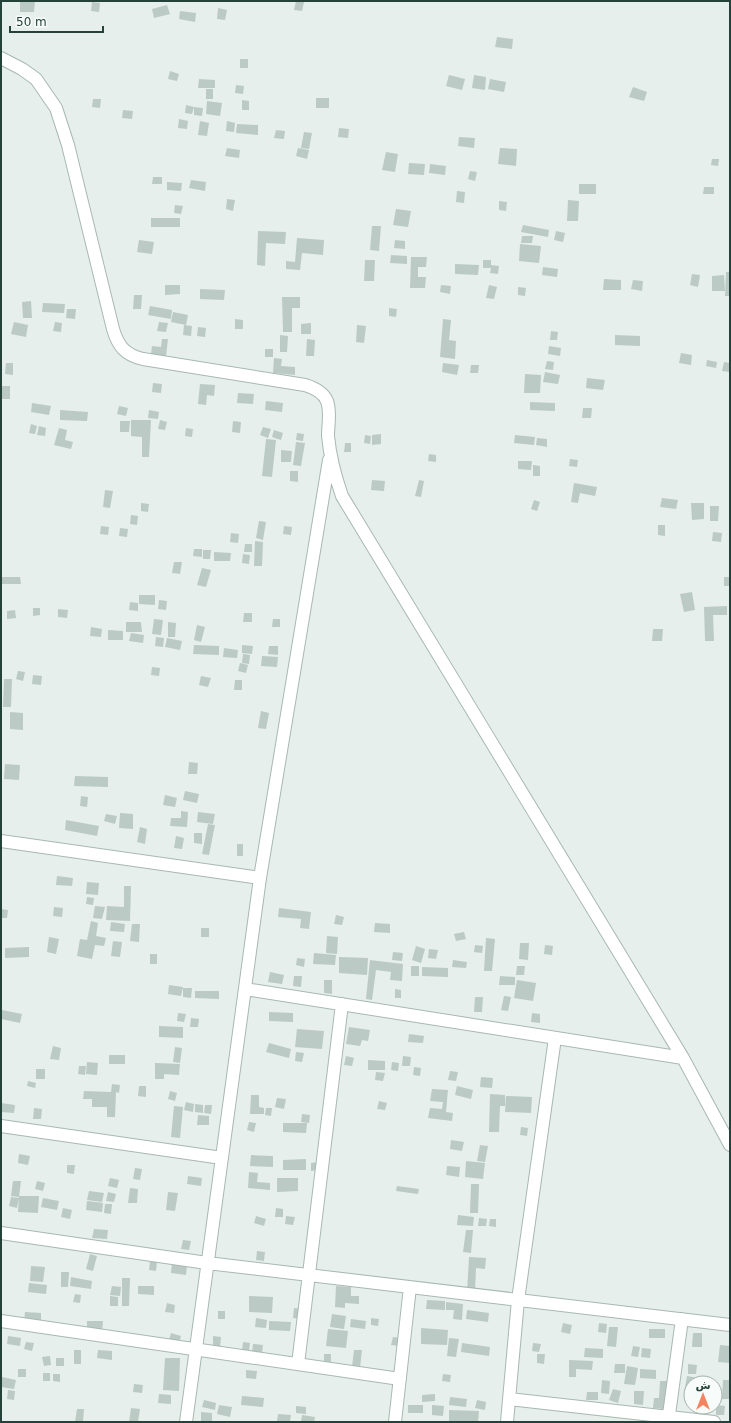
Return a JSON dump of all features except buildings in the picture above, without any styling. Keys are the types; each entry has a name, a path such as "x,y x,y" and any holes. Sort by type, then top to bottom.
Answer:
{"street":[{"path":"1,58 22,69 36,79 56,108 68,144 113,329 120,346 133,357 306,386 318,390 323,394 328,406 330,453 342,496 683,1058 730,1146"},
{"path":"186,1422 260,878 330,453"},
{"path":"1,841 260,878"},
{"path":"245,989 683,1058"},
{"path":"298,1364 342,1004"},
{"path":"507,1422 518,1300 555,1038"},
{"path":"1,1126 222,1158"},
{"path":"1,1233 207,1264 730,1325"},
{"path":"395,1422 410,1287"},
{"path":"668,1419 682,1319"},
{"path":"1,1321 400,1379"},
{"path":"509,1399 668,1419 714,1422"}]}
